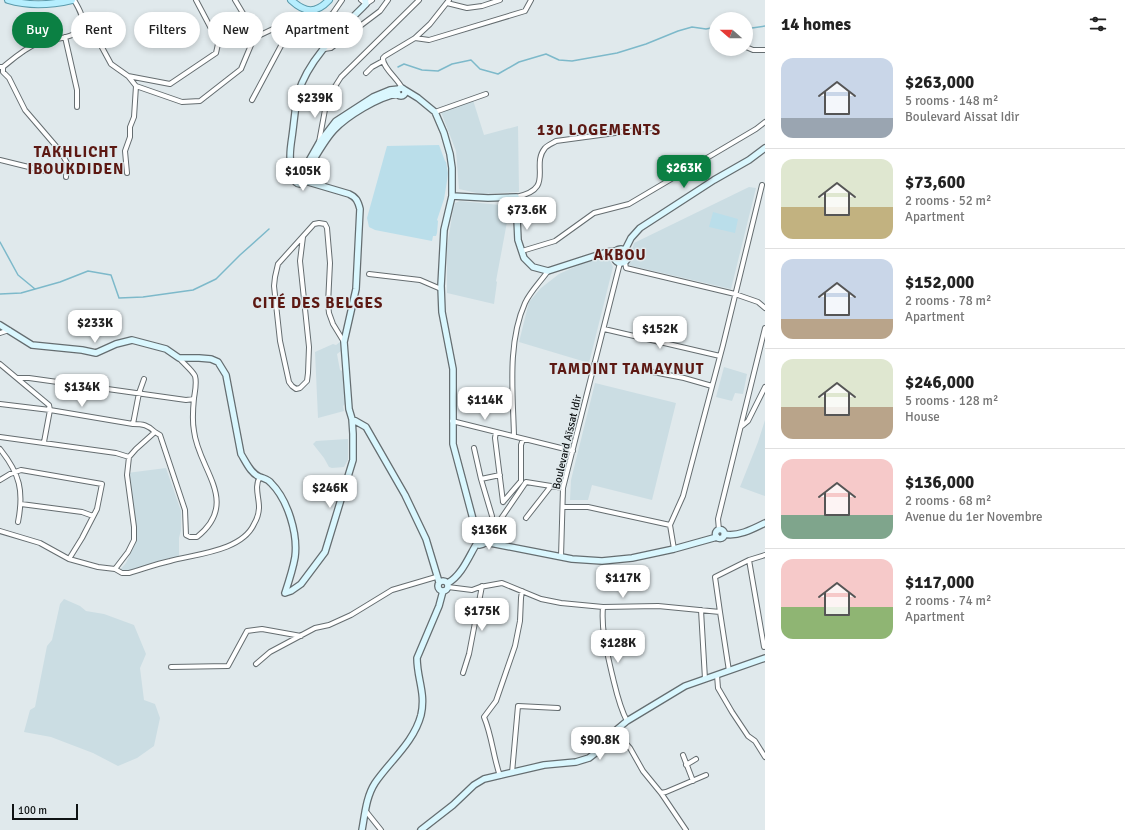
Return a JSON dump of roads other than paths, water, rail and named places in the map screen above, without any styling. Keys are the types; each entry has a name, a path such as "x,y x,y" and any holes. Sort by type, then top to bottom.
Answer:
{"main road":[{"path":"8,0 32,4 58,3 73,0"},
{"path":"292,0 299,7 307,10 317,10 329,0"}],"street":[{"path":"73,0 79,12"},
{"path":"128,76 170,84 216,52 218,44 215,36 196,0"},
{"path":"235,0 242,12"},
{"path":"334,12 342,0"},
{"path":"360,0 366,2"},
{"path":"372,0 366,2 328,43 312,67 298,94 290,152 290,164 295,180 297,183 302,184 304,176 319,143 330,127 373,97 390,90 401,91 423,102 435,112 444,133 452,168 452,196 444,230 441,289 442,312 453,369 453,444 478,541"},
{"path":"324,49 331,48 380,11 388,0"},
{"path":"319,143 327,99 334,87 341,77 419,0"},
{"path":"366,73 372,67 383,62 385,56 415,38 430,24 448,1 468,8 482,6 500,0"},
{"path":"415,38 429,40 525,11 531,0"},
{"path":"66,177 67,163 54,144 25,110 9,78 3,72 1,67 37,43 71,34"},
{"path":"65,37 77,90 77,107"},
{"path":"102,48 111,64 128,76 136,86 182,102 200,101 241,69 249,48"},
{"path":"252,100 280,48"},
{"path":"753,50 765,50"},
{"path":"383,62 398,81 401,91"},
{"path":"127,172 125,151 130,137 130,127 134,117 136,86"},
{"path":"304,176 328,137 339,125 377,100 401,91"},
{"path":"435,112 486,94"},
{"path":"522,251 555,241 594,214 629,204 750,133 765,122"},
{"path":"452,196 488,198 516,197 528,194 537,187 540,181 541,156 546,147 556,141 652,128"},
{"path":"622,262 628,256 626,250 631,238 640,228 714,180 750,160 765,148"},
{"path":"0,160 49,172"},
{"path":"179,358 211,359 218,362 226,375 241,454 247,465 260,477 265,478 272,483 288,510 292,522 295,555 293,570 285,593 291,591 301,584 315,567 327,547 353,460 352,419 349,409 344,342 356,289 360,209 355,197 298,173 295,176"},
{"path":"674,549 670,525 682,496 712,386 762,185"},
{"path":"516,197 518,240 524,258 533,267 548,271 618,249 626,250"},
{"path":"303,236 300,261 309,347 308,381 300,388 296,389 292,386 289,382 280,341 274,286 275,277 278,264 303,236 314,224 325,224 327,228 330,263 329,313 333,324 344,342"},
{"path":"615,251 615,260 622,262 626,268 735,294 758,302 764,306"},
{"name":"Boulevard Aïssat Idir","path":"562,557 563,488 622,262"},
{"path":"514,436 512,370 517,328 525,302 548,271"},
{"path":"369,274 420,280 441,289"},
{"path":"0,325 32,345 82,350 96,353 116,344 132,340 166,348 179,358 195,376 194,431 216,490 217,503 214,516 197,537 190,537 186,534 185,510 160,435 150,426 50,410 0,404"},
{"path":"717,537 716,532 719,530 718,519 765,328"},
{"path":"604,329 720,356"},
{"path":"0,333 9,330"},
{"path":"0,364 49,405 50,410 44,442"},
{"path":"653,372 684,378 712,386"},
{"path":"17,378 28,378 186,400 194,399"},
{"path":"134,424 139,393 144,379"},
{"path":"741,426 748,421 765,387"},
{"path":"352,419 366,427 405,495 426,539 438,580 439,589 446,587 472,590 482,586 502,583 541,599 554,602 603,607 658,606 720,612"},
{"path":"452,421 573,451"},
{"path":"115,569 128,552 134,540 134,527 127,475 129,457 156,432"},
{"path":"496,432 495,438 503,502 521,481 521,445 523,439"},
{"path":"0,437 116,453 129,457"},
{"path":"474,448 492,516"},
{"path":"0,449 11,463 20,487 21,504 18,522"},
{"path":"0,480 21,470 102,484 97,509 70,559"},
{"path":"481,479 500,475"},
{"path":"0,531 40,543 70,559 98,567 115,569 122,574 129,573 224,548 243,539 254,526 257,517 259,508 257,482 260,477"},
{"path":"496,526 526,482 563,488"},
{"path":"526,518 551,486"},
{"path":"21,504 82,512 93,516"},
{"path":"563,507 588,507 670,525"},
{"path":"719,530 722,530 724,534 730,535 751,530 765,523"},
{"path":"362,830 365,810 374,784 406,745 417,727 421,715 423,690 417,665 417,658 446,587 460,571 478,541 483,538 484,542 562,557 602,561 632,558 674,549 717,537 722,538 724,534"},
{"path":"729,671 715,577 749,560 765,556"},
{"path":"749,560 763,630 764,647"},
{"path":"256,664 270,652 315,628 328,625 351,615 392,590 438,580 443,580 446,587"},
{"path":"463,673 469,654 482,586"},
{"path":"500,776 491,745 489,729 484,717 496,701 515,646 520,621 522,591"},
{"path":"603,607 603,626 606,649 622,711 627,721"},
{"path":"701,610 705,679"},
{"path":"171,667 228,666 247,631 262,629 301,636"},
{"path":"421,830 453,805 474,785 484,779 544,765 576,762 589,758 598,752 615,731 627,721 685,686 765,658"},
{"path":"717,675 718,688 732,712 748,736 755,741 765,757"},
{"path":"512,773 518,706 558,708"},
{"path":"615,731 630,748 643,771 661,792 686,830"},
{"path":"683,755 694,781"},
{"path":"686,764 696,759"},
{"path":"661,792 666,792 706,775"},
{"path":"365,810 381,830"}],"waterway":[{"path":"753,28 765,26"},
{"path":"398,67 404,64 422,70 438,71 452,64 471,60 480,69 498,74 519,62 546,54 559,60 572,61 617,53 692,27 709,28"},
{"path":"0,294 21,293 60,282 88,271 111,275 119,298 143,297 193,290 216,279 269,229"},
{"path":"0,242 18,275 35,289"}],"district":[{"name":"130 LOGEMENTS","path":"599,130"},
{"name":"TAKHLICHT IBOUKDIDEN","path":"76,160"},
{"name":"AKBOU","path":"620,255"},
{"name":"CITÉ DES BELGES","path":"318,303"},
{"name":"TAMDINT TAMAYNUT","path":"627,369"}]}
